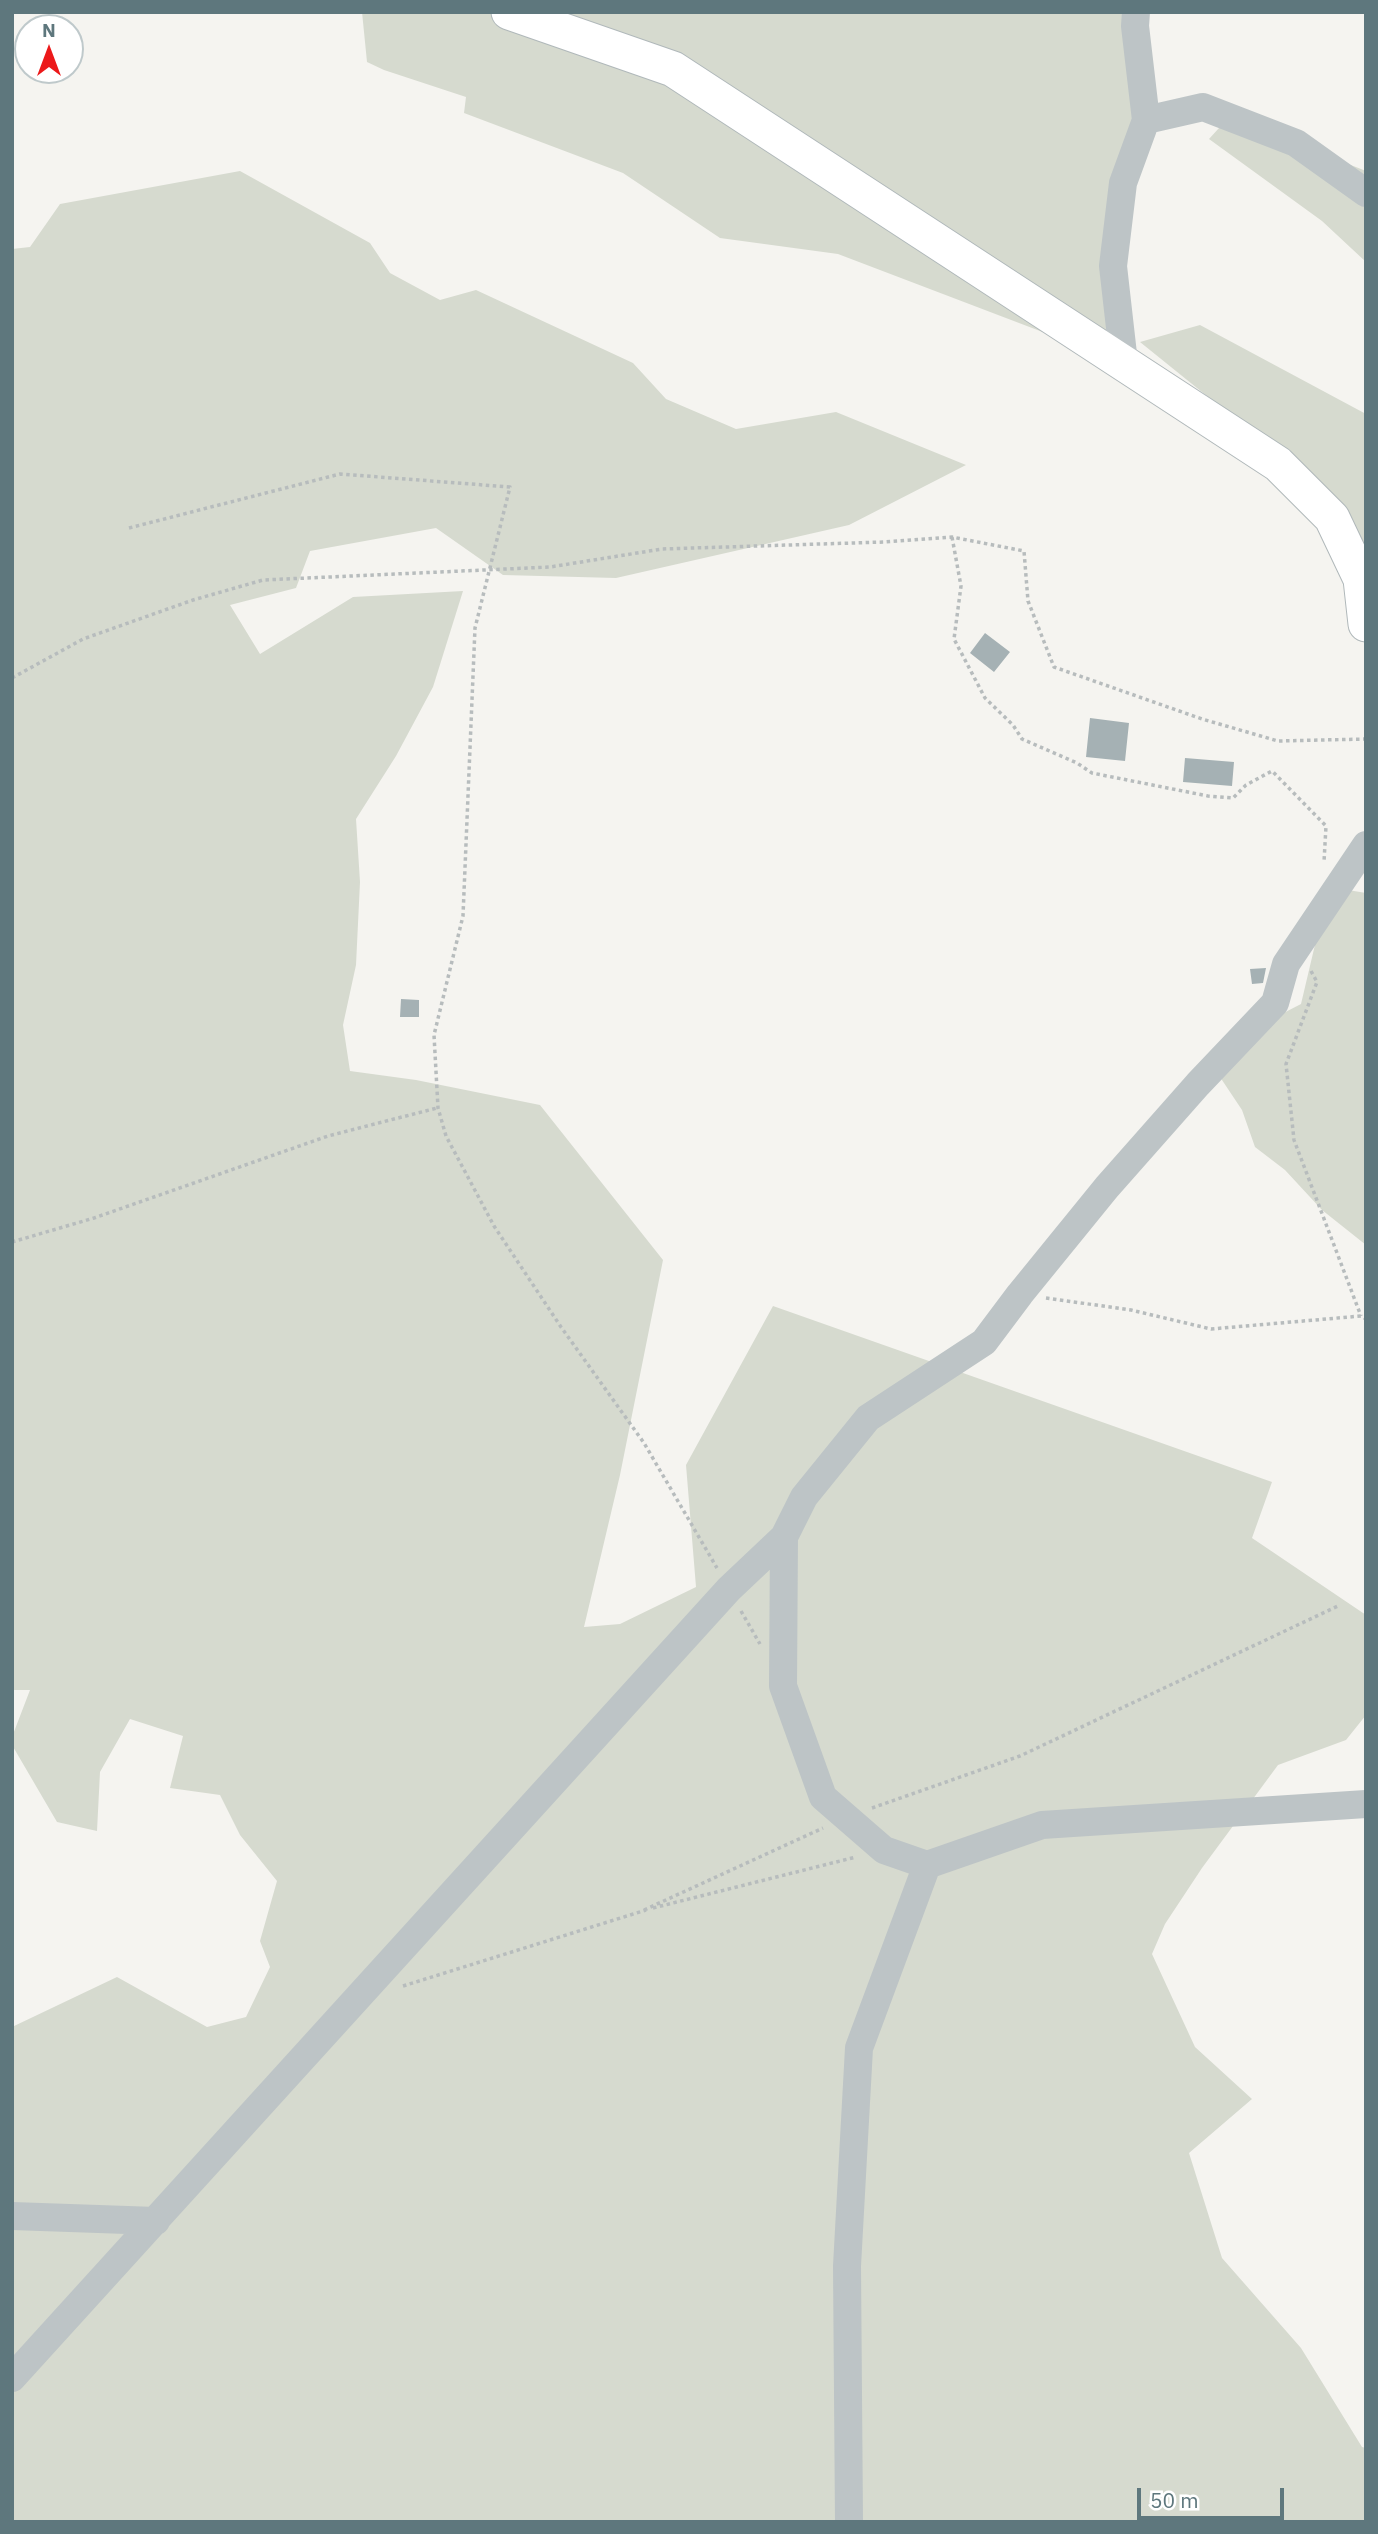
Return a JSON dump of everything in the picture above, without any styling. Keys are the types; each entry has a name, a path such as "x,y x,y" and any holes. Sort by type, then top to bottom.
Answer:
{"main road":[{"path":"509,12 673,69 1278,464 1332,518 1361,579 1366,624"}],"street":[{"path":"1124,363 1113,266 1123,183 1146,120 1135,26 1136,12"},
{"path":"1146,120 1203,107 1296,143 1366,193"},
{"path":"12,2378 729,1589 784,1537 804,1497 867,1419 984,1342 1107,1187 1198,1084 1275,1003 1286,964 1366,845"},
{"path":"784,1537 783,1686 824,1797 884,1850 927,1865 1042,1825 1366,1804"},
{"path":"849,2522 847,2266 859,2048 927,1865"},
{"path":"12,2216 156,2221"}],"path":[{"path":"129,528 340,474 510,487 475,628 463,916 434,1035 438,1108 446,1136 494,1226 643,1443 763,1649"},
{"path":"952,537 961,586 954,639 985,698 1013,725 1022,739 1077,763 1092,773 1208,796 1233,798 1246,785 1272,771 1326,826 1324,866"},
{"path":"12,678 83,639 193,600 263,580 550,567 663,549 884,542 952,537 1024,551 1028,601 1054,667 1202,719 1278,741 1366,738"},
{"path":"1020,1294 1131,1310 1211,1329 1363,1317 1294,1140 1286,1064 1317,982 1297,947"},
{"path":"12,1242 94,1218 328,1136 438,1108"},
{"path":"643,1910 846,1817 1020,1756 1340,1605"},
{"path":"396,1990 407,1983 643,1910 884,1850"}],"shaded area":[{"path":"362,12 1132,12 1146,120 1113,266 1124,363 838,254 720,238 623,173 464,113 466,97 367,62"},
{"path":"1229,117 1366,171 1366,262 1322,221 1209,139"},
{"path":"240,171 370,243 390,273 440,300 476,290 633,363 666,399 736,429 836,412 966,465 849,525 616,578 503,575 436,528 310,551 296,588 230,605 260,654 353,597 463,591 433,687 396,756 356,819 360,882 356,965 343,1025 350,1071 416,1080 540,1105 663,1260 620,1475 584,1627 620,1624 696,1587 686,1465 773,1306 1272,1482 1252,1538 1366,1615 1366,1715 1346,1740 1278,1765 1202,1868 1165,1924 1152,1954 1195,2047 1252,2099 1189,2153 1222,2258 1301,2348 1362,2447 1366,2448 1366,2522 12,2522 12,2027 117,1977 207,2027 246,2017 270,1967 260,1941 277,1881 240,1835 220,1795 170,1788 183,1736 130,1719 100,1772 97,1831 57,1822 12,1745 12,1737 30,1690 12,1690 12,249 30,247 60,204"},
{"path":"1200,325 1366,414 1366,556 1337,501 1140,342"},
{"path":"1342,889 1366,893 1366,1245 1322,1210 1285,1170 1255,1147 1242,1110 1218,1074 1268,1021 1301,1004 1318,932"}],"building":[{"path":"985,633 1010,652 994,672 970,653"},
{"path":"1090,718 1129,723 1125,761 1086,757"},
{"path":"1185,758 1234,762 1232,786 1183,782"},
{"path":"1266,968 1263,983 1252,984 1250,969"},
{"path":"401,999 419,1000 419,1017 400,1017"}]}
